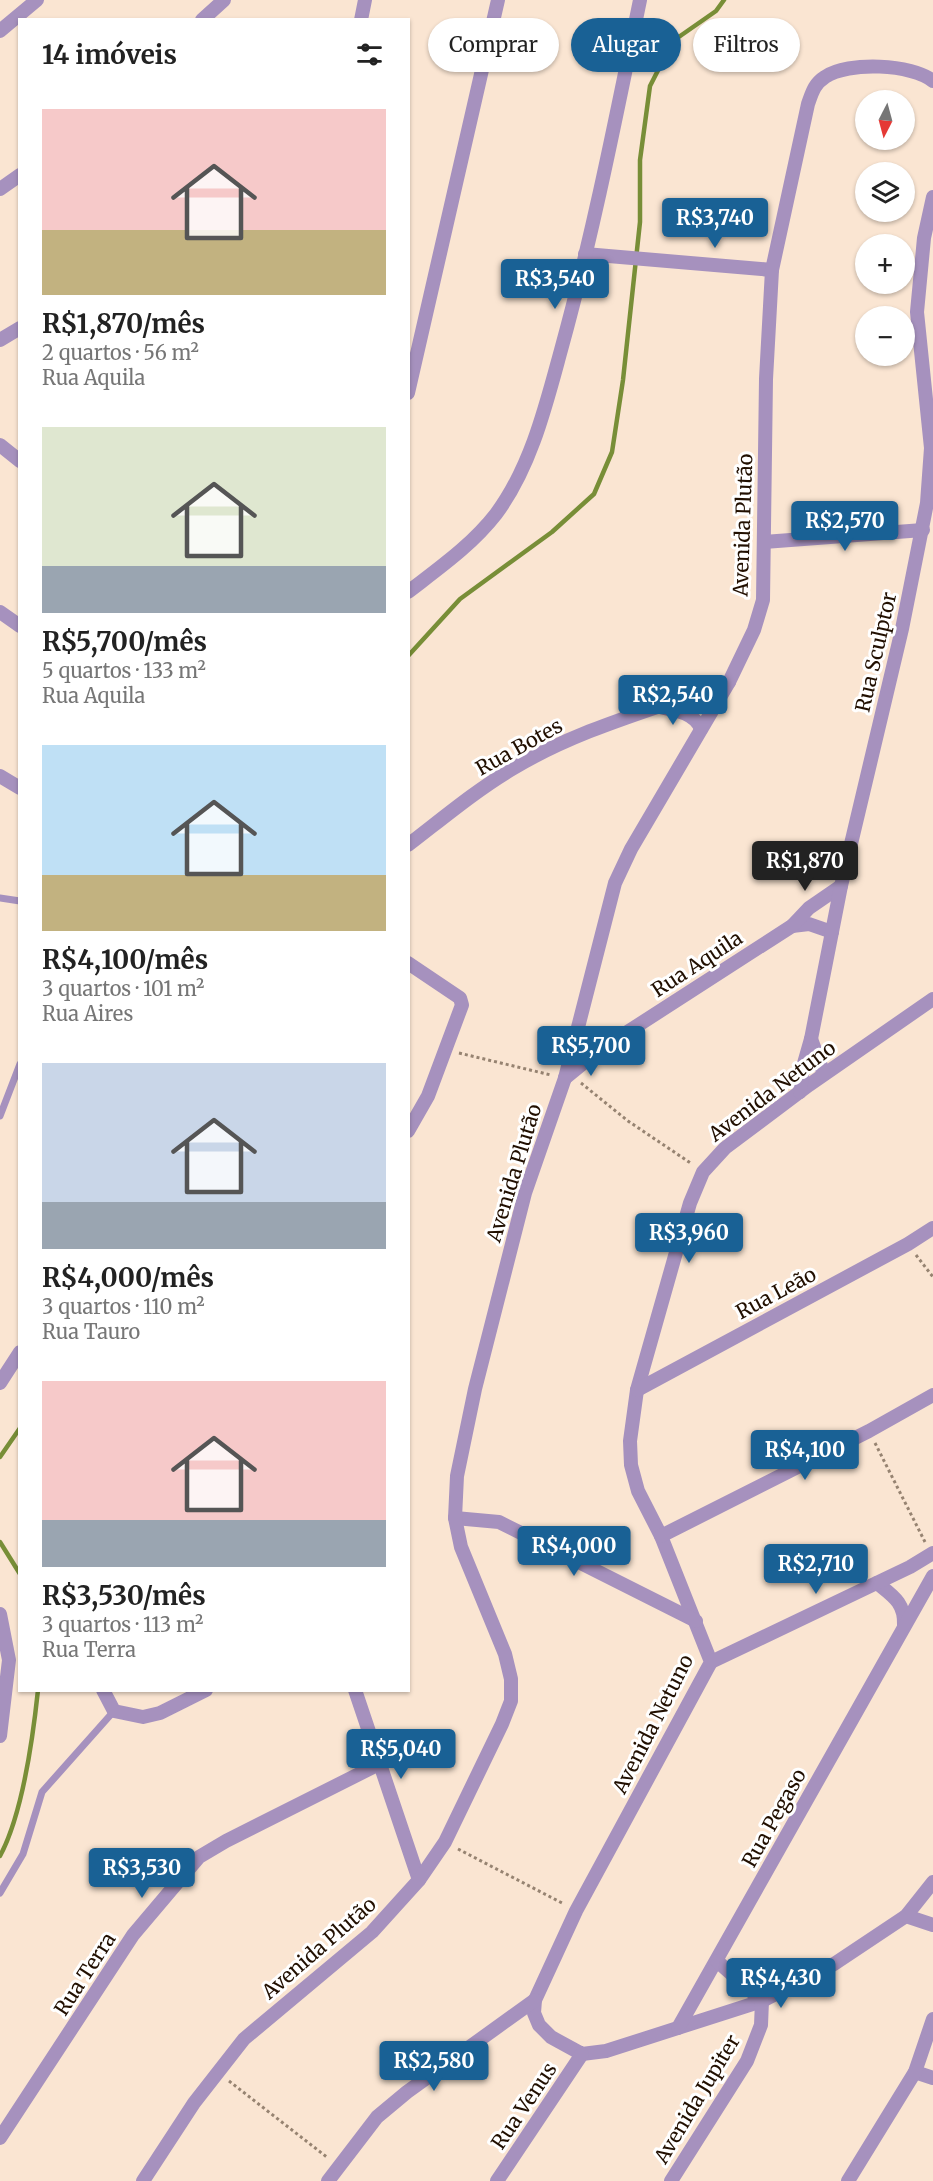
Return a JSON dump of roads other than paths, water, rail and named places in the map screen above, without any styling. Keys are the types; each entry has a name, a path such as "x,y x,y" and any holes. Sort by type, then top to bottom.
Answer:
{"street":[{"path":"0,31 38,0"},
{"path":"204,18 224,0"},
{"path":"361,18 365,0"},
{"path":"410,384 498,0"},
{"path":"410,590 463,550 496,513 525,462 544,410 585,254 640,0"},
{"name":"Avenida Plutão","path":"143,2181 244,2039 372,1932 419,1880 445,1842 511,1701 511,1679 505,1654 461,1547 455,1518 457,1476 478,1378 525,1193 565,1078 615,883 631,849 729,682 754,630 763,600 766,379 772,270 794,163 814,86 825,76 844,68 889,67 925,75 933,81"},
{"path":"0,189 18,176"},
{"name":"Rua Sculptor","path":"800,1092 802,1067 811,1039 841,886 923,530 931,448 917,312 924,238 933,197"},
{"path":"585,254 772,270"},
{"path":"0,340 18,328"},
{"path":"0,445 18,459"},
{"path":"765,542 923,530"},
{"path":"0,612 18,625"},
{"name":"Rua Botes","path":"410,843 479,790 514,768 609,722 660,707 729,682"},
{"path":"660,707 689,715 698,722 701,729"},
{"path":"0,776 18,787"},
{"name":"Rua Aquila","path":"565,1078 608,1045 792,926 809,908 841,886"},
{"path":"792,926 809,924 832,932"},
{"path":"410,964 460,998 462,1005 428,1096 410,1128"},
{"name":"Avenida Netuno","path":"535,2000 576,1911 711,1662 661,1536 638,1491 631,1465 632,1415 637,1390 690,1203 703,1172 725,1148 824,1074 933,999"},
{"path":"576,1034 608,1045"},
{"path":"811,1039 824,1074"},
{"name":"Rua Leão","path":"637,1390 908,1244 933,1228"},
{"path":"0,1383 18,1355"},
{"path":"661,1536 869,1431 933,1395"},
{"path":"455,1518 499,1522 696,1621"},
{"path":"711,1662 877,1583 932,1554"},
{"name":"Rua Pegaso","path":"678,2028 933,1576"},
{"path":"877,1583 899,1600 905,1612 904,1627"},
{"path":"0,1614 9,1660 0,1736"},
{"path":"105,1692 114,1711 143,1717 160,1713 202,1692"},
{"path":"356,1692 419,1880"},
{"name":"Rua Terra","path":"0,2138 133,1935 199,1857 226,1841 379,1764"},
{"path":"535,2000 534,2013 539,2025 551,2037 582,2054 606,2051 714,2019 762,2001 834,1965 906,1917 933,1882"},
{"path":"906,1917 933,1925"},
{"path":"717,1961 762,2001"},
{"path":"328,2181 377,2117 406,2092 535,2000"},
{"name":"Avenida Jupiter","path":"671,2181 747,2061 761,2025 762,2001"},
{"path":"848,2181 915,2072 933,2019"},
{"name":"Rua Venus","path":"497,2181 582,2054"},
{"path":"915,2072 933,2078"}],"lane":[{"path":"0,898 18,902"},
{"path":"0,1116 18,1069"},
{"path":"0,1893 23,1854 42,1792 114,1711"}],"waterway":[{"path":"410,654 460,599 552,532 594,494 612,452 623,380 640,222 640,160 650,86 673,41 716,11 724,0"},
{"path":"0,1457 18,1431"},
{"path":"0,1542 18,1571"},
{"path":"0,1856 15,1819 20,1798 30,1752 38,1692"}]}
